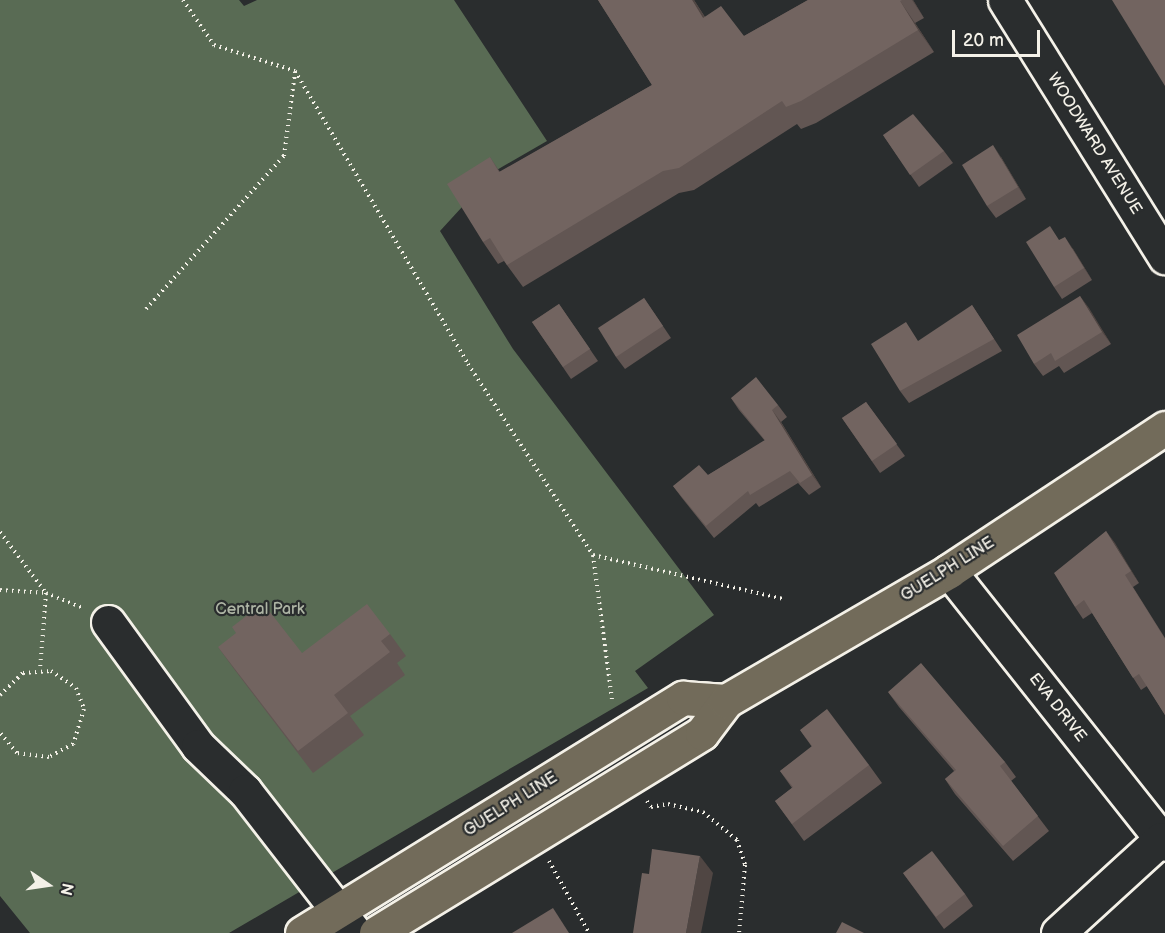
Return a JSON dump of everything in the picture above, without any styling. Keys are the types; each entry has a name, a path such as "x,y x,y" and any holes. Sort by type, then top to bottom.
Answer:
{"main road":[{"name":"GUELPH LINE","path":"376,933 702,733 726,701 949,571 1165,428"},
{"name":"GUELPH LINE","path":"302,933 346,922 683,698 726,701"}],"street":[{"name":"WOODWARD AVENUE","path":"1005,0 1165,257"},
{"name":"EVA DRIVE","path":"949,571 1163,842"},
{"path":"108,622 198,746 245,791 346,922"},
{"path":"1058,933 1163,842"}],"path":[{"path":"183,0 214,45 295,71 468,364 593,555 612,700"},
{"path":"146,309 284,156 295,71"},
{"path":"0,532 46,593 40,669"},
{"path":"593,555 784,599"},
{"path":"0,590 46,593 108,622"},
{"path":"0,695 23,672 40,669 66,678 76,688 84,709 73,744 56,755 36,758 17,753 0,733"},
{"path":"628,777 651,807 668,804 703,812 737,840 745,865 739,933"},
{"path":"534,838 589,933"}],"green space":[{"name":"Central Park","path":"0,0 239,0 244,6 257,0 454,0 547,141 495,171 440,231 513,349 714,615 635,671 648,688 229,933 30,933 0,896"}],"building":[{"path":"598,0 692,0 703,18 721,6 744,36 808,0 902,0 900,1 918,30 801,101 786,107 782,101 679,168 663,171 507,265 490,238 483,242 447,184 490,157 499,172 652,85"},
{"path":"1112,0 1165,0 1165,86"},
{"path":"913,114 944,151 910,175 883,135"},
{"path":"993,145 1018,187 987,206 962,165"},
{"path":"1050,226 1059,240 1065,237 1084,268 1054,287 1026,242"},
{"path":"1080,296 1102,332 1055,361 1051,353 1034,364 1017,335"},
{"path":"644,298 663,326 616,357 598,328"},
{"path":"559,304 590,349 563,367 532,322"},
{"path":"972,305 994,339 900,391 871,344 906,322 918,341"},
{"path":"756,377 778,405 772,410 812,475 800,483 790,471 750,495 748,491 706,526 673,486 699,465 708,475 765,440 731,398"},
{"path":"866,402 897,444 872,461 842,418"},
{"path":"1106,531 1131,571 1125,575 1165,639 1165,715 1139,674 1133,678 1084,600 1075,607 1054,573"},
{"path":"263,603 302,653 367,604 390,634 381,641 390,652 334,695 348,713 298,751 218,647 236,633 232,627"},
{"path":"921,663 1005,762 1000,766 1038,816 1003,846 945,779 956,770 888,692"},
{"path":"827,709 869,765 792,824 775,801 793,787 780,771 812,746 800,730"},
{"path":"652,849 700,856 686,933 633,933 642,873 649,874"},
{"path":"932,851 965,894 936,917 903,873"},
{"path":"553,908 569,933 512,933"},
{"path":"842,922 864,933 836,933"}]}
